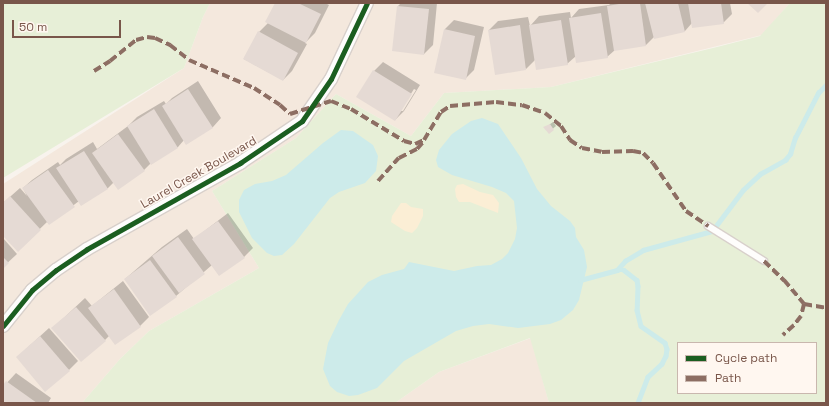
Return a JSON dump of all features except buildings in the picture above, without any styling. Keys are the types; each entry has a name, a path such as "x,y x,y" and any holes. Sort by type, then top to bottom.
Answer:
{"street":[{"name":"Laurel Creek Boulevard","path":"3,326 32,290 56,270 87,249 240,163 302,121 330,79 367,3"}],"lane":[{"path":"708,226 764,261"}],"shaded area":[{"path":"210,3 790,3 762,35 551,87 444,93 411,136 336,94 296,138 212,191 259,268 149,331 120,359 82,403 3,403 3,184 184,68 203,17"},
{"path":"531,338 549,403 395,403 439,372"}],"green space":[{"path":"3,3 210,3 203,17 184,68 3,178"},
{"path":"790,3 826,3 826,403 549,403 530,338 439,372 395,403 82,403 120,359 149,331 259,268 212,191 296,138 336,94 411,136 444,93 551,87 760,36"}],"sand":[{"path":"463,184 480,192 493,195 499,203 498,213 470,202 459,202 456,197 455,189 457,185"},
{"path":"401,203 406,203 411,207 423,209 423,216 417,228 412,233 405,231 391,222 392,216"}],"water":[{"path":"482,118 498,124 521,158 537,189 551,206 570,221 575,228 576,237 584,250 587,267 579,300 573,310 561,320 550,324 518,328 489,324 473,326 456,331 404,361 377,388 358,395 349,396 337,392 330,386 323,369 328,343 348,304 368,282 382,275 404,269 409,262 454,271 477,266 491,265 502,259 508,253 515,239 517,228 514,201 506,193 492,187 452,175 438,167 436,160 439,150 452,134 471,121"},
{"path":"341,130 353,131 373,145 378,156 376,171 365,183 339,192 330,198 294,244 282,255 274,256 267,253 252,238 239,212 239,200 244,190 255,184 272,181 286,175 323,143"}],"waterway":[{"path":"617,270 625,261 643,250 712,231 743,190 760,174 785,160 790,154 795,138 818,93 826,85"},
{"path":"580,280 618,270 624,270 637,280 637,310 641,326 665,343 667,349 666,356 662,364 648,377 638,403"}],"marked path":[{"path":"94,71 110,61 136,40 147,37 155,38 170,45 189,60 254,88 280,105 290,114 331,101 351,109 404,141 415,144 424,140 441,112 450,106 496,102 522,105 545,113 561,126 570,140 582,148 602,152 633,151 643,153 653,163 686,211 708,226"},
{"path":"378,181 399,158 417,149 423,142"},
{"path":"764,261 784,280 804,304 801,316 783,335"},
{"path":"804,304 826,308"}],"cycle path":[{"path":"3,326 32,290 56,270 87,249 240,163 302,121 331,79 367,3"}]}
